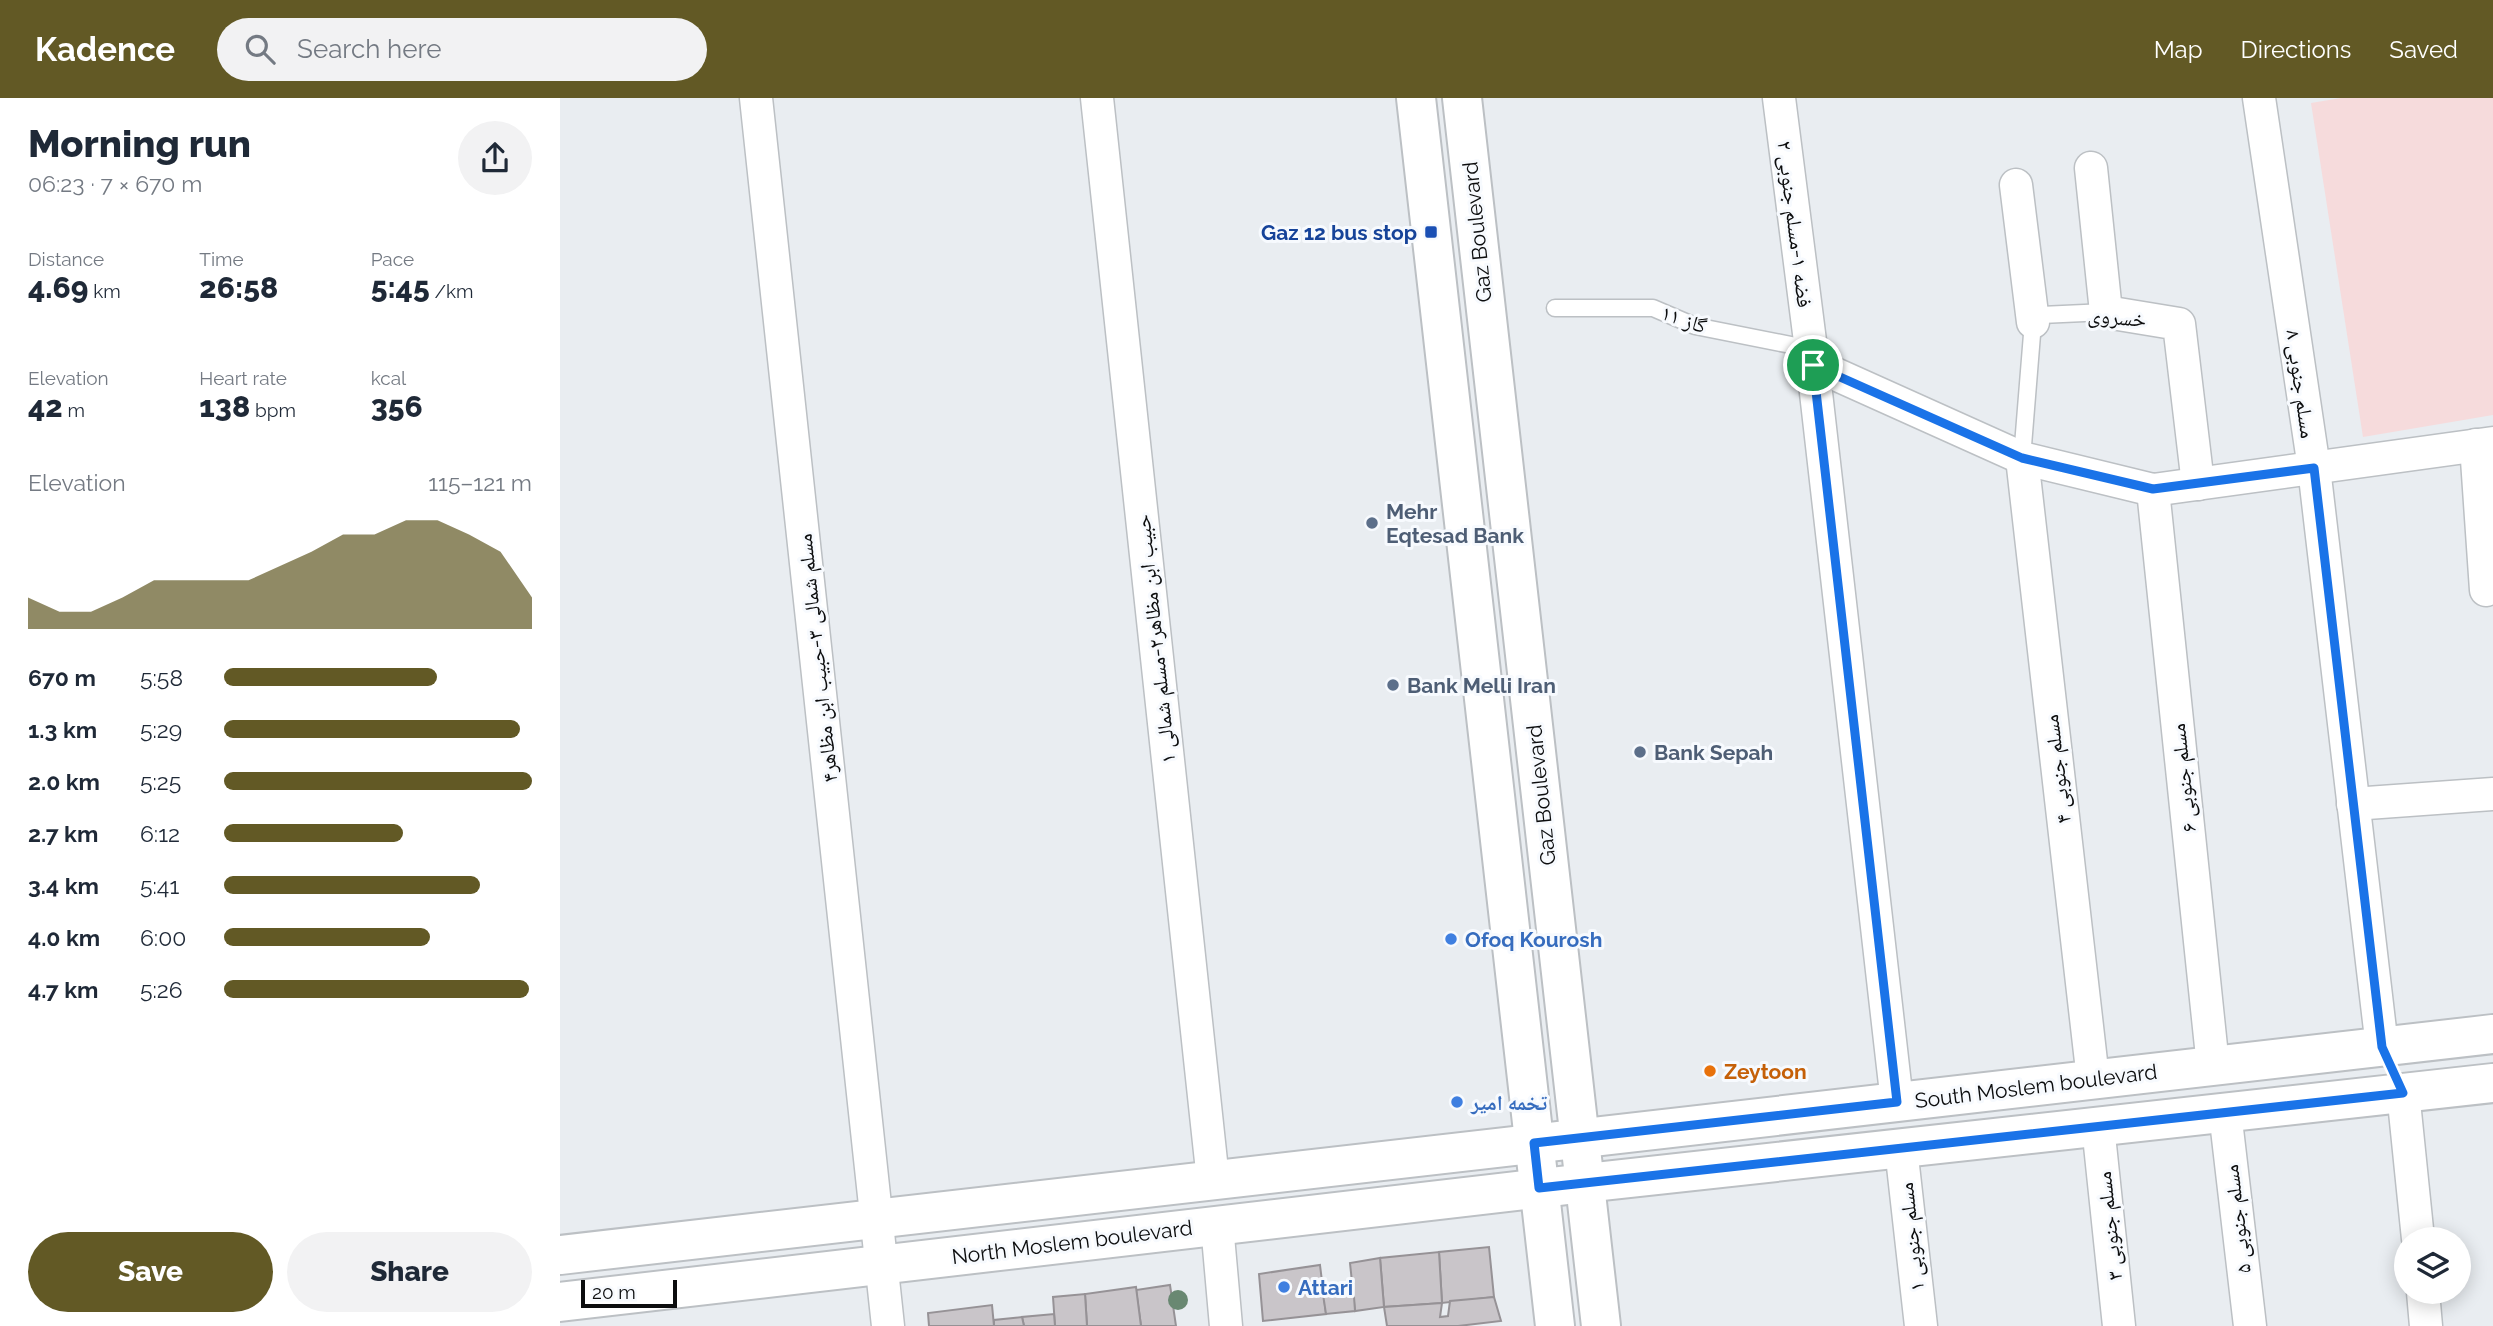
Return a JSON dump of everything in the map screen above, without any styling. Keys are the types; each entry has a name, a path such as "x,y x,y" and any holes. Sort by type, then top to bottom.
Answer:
{"main road":[{"path":"1416,98 1555,1326"},
{"name":"Gaz Boulevard","path":"1462,98 1601,1326"},
{"name":"South Moslem boulevard","path":"1580,1138 2493,1034"},
{"path":"2382,1047 2403,1093"},
{"path":"1585,1182 2493,1083"},
{"path":"560,1255 1580,1138"},
{"name":"North Moslem boulevard","path":"560,1302 1585,1182"}],"street":[{"name":"مسلم شمالی ۳-حبیب ابن مظاهر۴","path":"755,98 888,1326"},
{"name":"حبیب ابن مظاهر۲-مسلم شمالی ۱","path":"1097,98 1213,1180"},
{"name":"فضه ۱-مسلم جنوبی ۲","path":"1779,98 1812,357 1897,1102"},
{"name":"مسلم جنوبی ۸","path":"2259,98 2314,468 2382,1047"},
{"path":"2091,168 2106,312"},
{"path":"2016,185 2033,322"},
{"name":"خسروی","path":"2106,312 2179,324 2198,484"},
{"path":"1812,357 2022,458 2153,489 2485,444 2486,590"},
{"name":"مسلم جنوبی ۴","path":"2022,458 2093,1079"},
{"name":"مسلم جنوبی ۶","path":"2153,489 2213,1066"},
{"path":"2353,804 2493,794"},
{"path":"2403,1093 2417,1227"},
{"name":"مسلم جنوبی ۵","path":"2225,1112 2250,1326"},
{"name":"مسلم جنوبی ۳","path":"2098,1126 2119,1326"},
{"name":"۱ مسلم جنوبی","path":"1901,1148 1921,1326"},
{"path":"1217,1225 1226,1326"},
{"path":"2424,1304 2426,1326"}],"lane":[{"name":"گاز ۱۱","path":"1555,308 1653,308 1695,326 1812,357"},
{"name":"خسروی","path":"2033,322 2041,315 2106,312"},
{"path":"2022,458 2033,322"}],"shaded area":[{"path":"2341,98 2493,98 2493,415 2363,437 2311,103"}],"building":[{"path":"1489,1247 1494,1297 1442,1303 1439,1252"},
{"path":"1439,1252 1442,1303 1384,1307 1380,1258"},
{"path":"1380,1258 1384,1307 1355,1311 1350,1263"},
{"path":"1320,1265 1326,1314 1263,1321 1259,1274"},
{"path":"1353,1282 1355,1311 1326,1314 1322,1288"},
{"path":"1170,1285 1176,1326 1141,1326 1136,1290"},
{"path":"1136,1287 1141,1326 1087,1326 1085,1294"},
{"path":"1085,1294 1087,1326 1055,1326 1053,1297"},
{"path":"1494,1297 1501,1321 1458,1326 1387,1326 1384,1307 1442,1303 1440,1317 1448,1316 1450,1301"},
{"path":"992,1305 994,1326 929,1326 928,1313"},
{"path":"1054,1314 1055,1326 1024,1326 1022,1317"},
{"path":"1022,1317 1024,1326 994,1326 994,1320"}],"place":[{"name":"Gaz 12 bus stop","path":"1431,232"},
{"name":"Mehr Eqtesad Bank","path":"1372,523"},
{"name":"Bank Melli Iran","path":"1393,685"},
{"name":"Bank Sepah","path":"1640,752"},
{"name":"Ofoq Kourosh","path":"1451,939"},
{"name":"Zeytoon","path":"1710,1071"},
{"name":"تخمه امیر","path":"1457,1102"},
{"name":"Attari","path":"1284,1287"}],"route":[{"path":"1813,365 2022,458 2153,489 2314,468 2382,1047 2403,1093 1539,1188 1534,1143 1897,1102 1813,365"}]}
